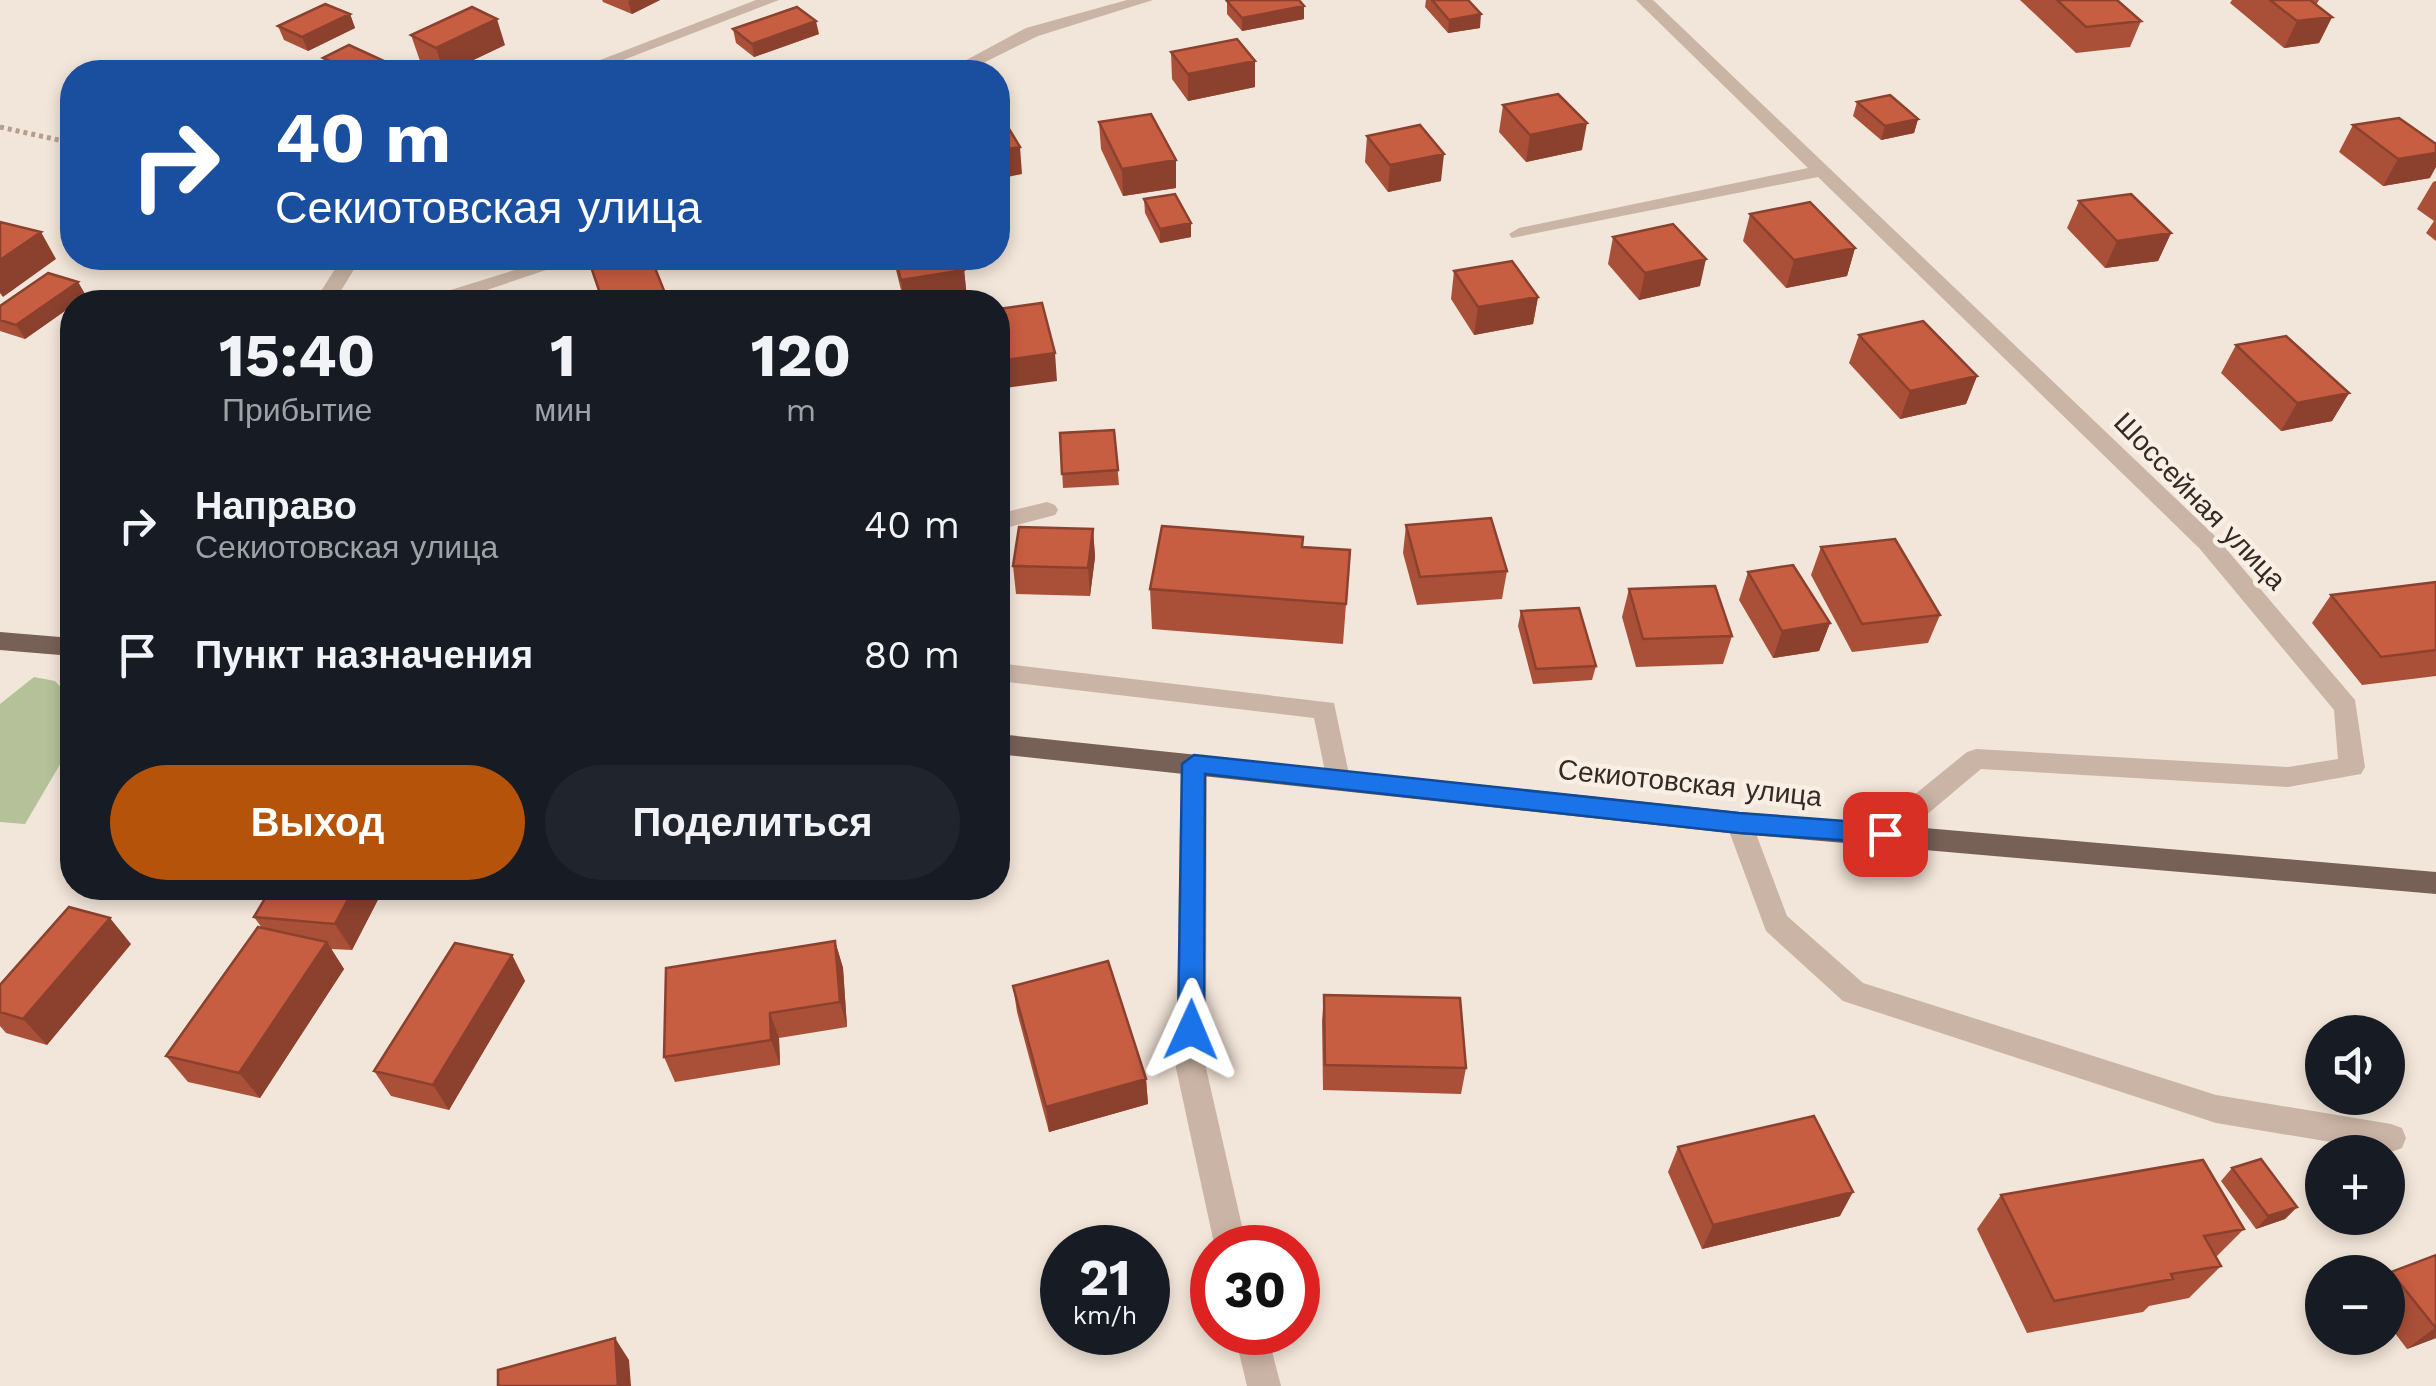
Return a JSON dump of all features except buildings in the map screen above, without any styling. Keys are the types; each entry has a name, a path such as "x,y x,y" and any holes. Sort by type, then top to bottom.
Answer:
{"main road":[{"path":"0,641 60,645"},
{"name":"Секиотовская улица","path":"1010,745 1739,823 2436,883"}],"street":[{"path":"610,60 771,0"},
{"path":"977,60 1032,32 1144,0"},
{"name":"Шоссейная улица","path":"1644,0 2208,544 2346,706 2352,767 2288,778 1976,759 1885,834"},
{"path":"1519,234 1822,171"},
{"path":"470,290 534,270"},
{"path":"1010,519 1047,510"},
{"path":"1010,673 1325,710 1337,780"},
{"path":"1194,764 1190,1068 1226,1225"},
{"path":"1739,823 1776,923 1853,992 2216,1109 2373,1135"},
{"path":"1256,1355 1264,1386"}],"path":[{"path":"0,127 60,140"}],"green space":[{"path":"34,677 55,681 60,686 60,764 25,824 0,822 0,704"}],"route":[{"path":"1191,1030 1194,764 1739,823 1885,834"}]}
